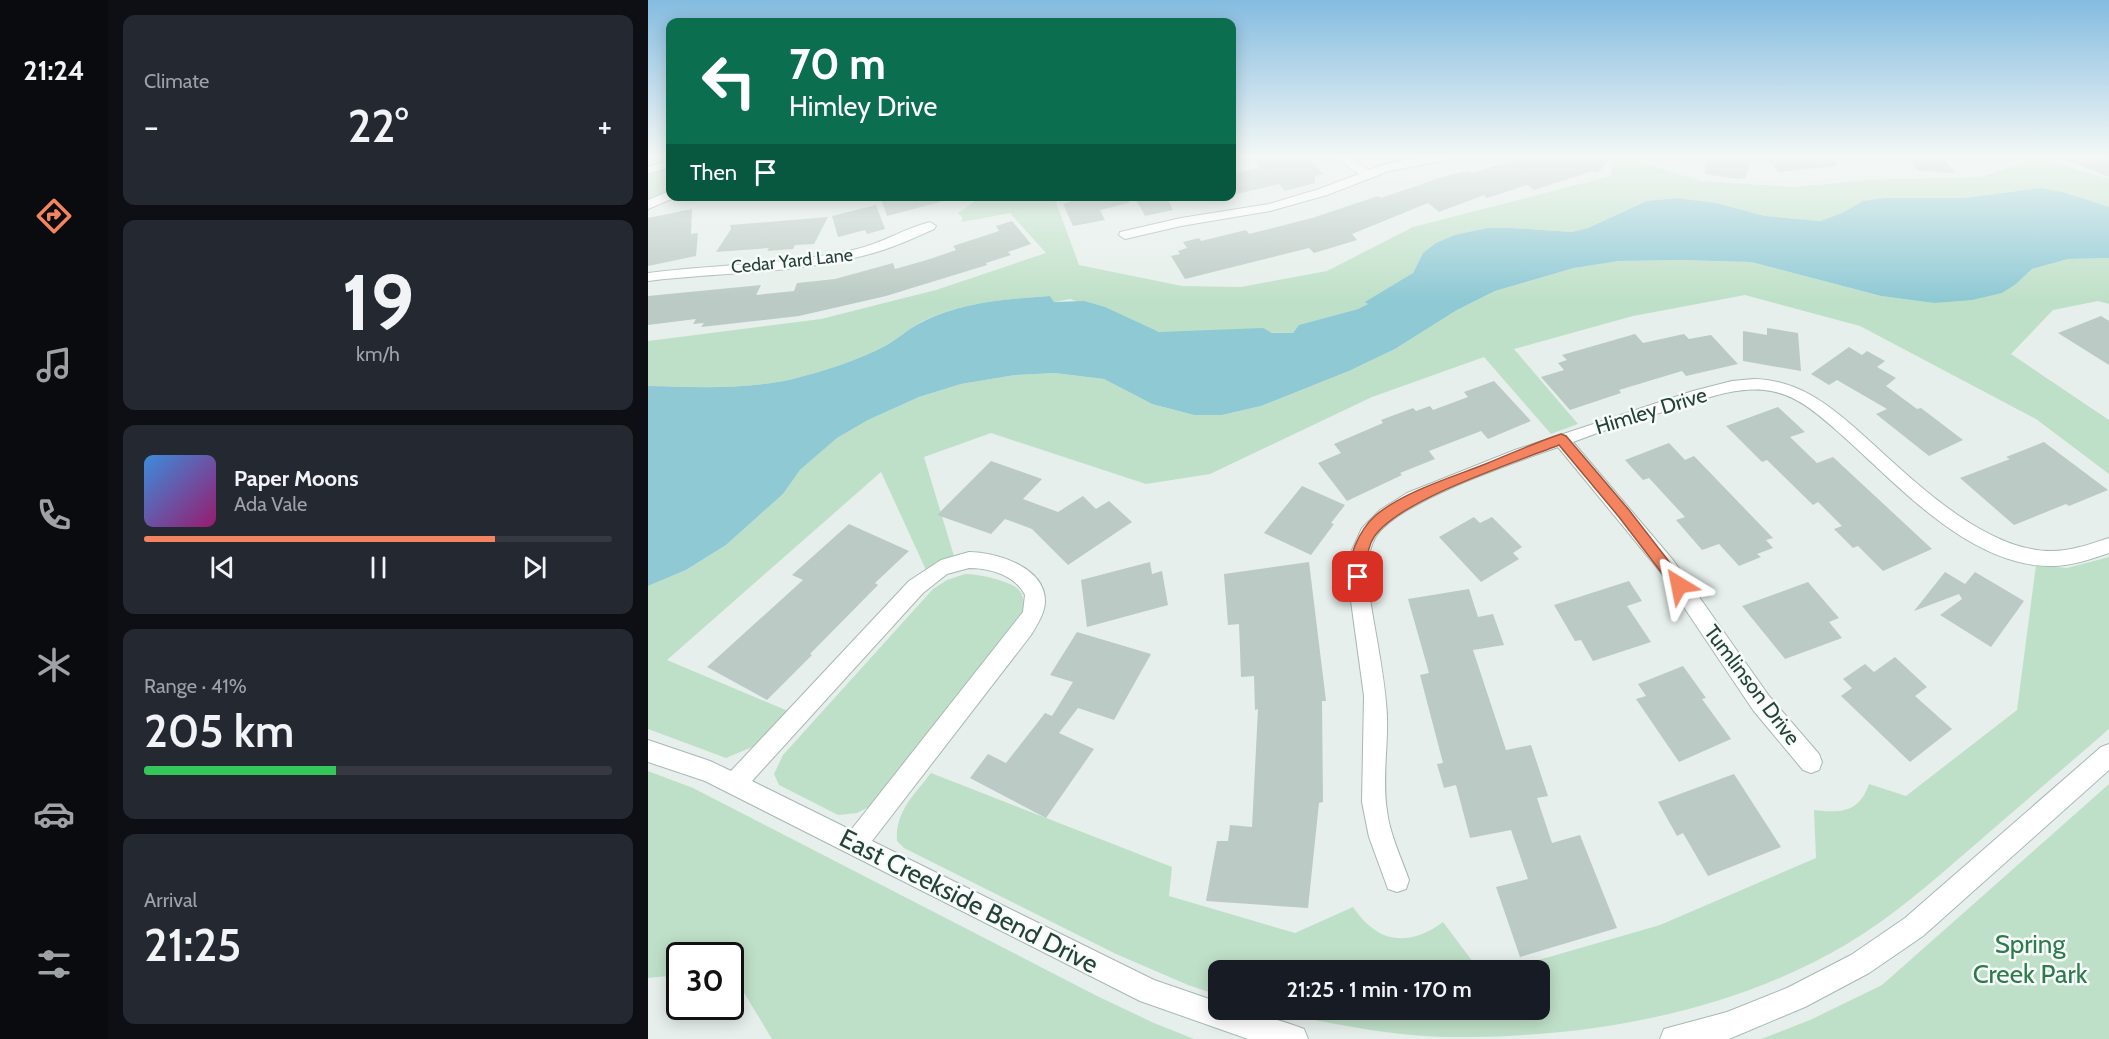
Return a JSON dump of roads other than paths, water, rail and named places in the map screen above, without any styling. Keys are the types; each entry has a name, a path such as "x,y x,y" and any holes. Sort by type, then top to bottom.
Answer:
{"street":[{"path":"1125,235 1180,222 1281,203"},
{"name":"Cedar Yard Lane","path":"648,278 712,269 836,259 883,247 930,226"},
{"name":"Himley Drive","path":"1397,880 1375,813 1373,791 1375,707 1358,577 1359,555 1367,536 1379,520 1397,507 1561,439 1680,400 1755,384 1777,386 1799,394 1821,407 1948,519 1975,536 2005,549 2041,558 2063,558 2109,545"},
{"name":"Tumlinson Drive","path":"1561,439 1666,566 1761,703 1811,762"},
{"path":"734,784 916,587 932,573 951,564 971,560 988,561 1018,574 1029,583 1036,596 1034,612 1024,629 855,844"},
{"name":"East Creekside Bend Drive","path":"648,751 710,772 1149,992 1294,1039"},
{"path":"1674,1039 1727,1026 1796,998 1860,964 1914,927 2109,755"}],"water":[{"path":"1641,203 1718,203 1765,216 1820,221 1859,203 2098,203 2109,207 2109,258 2068,259 2032,269 2002,293 1972,300 1934,303 1881,296 1751,262 1619,261 1574,268 1495,291 1457,310 1395,349 1349,371 1261,406 1222,415 1194,415 1152,404 1104,379 1055,373 1015,375 961,384 919,397 868,420 837,438 800,470 783,494 726,545 686,570 648,586 648,386 739,386 793,379 865,356 887,345 917,324 937,315 984,303 1034,297 1050,296 1054,302 1084,301 1105,307 1159,332 1263,328 1272,333 1293,333 1299,325 1358,309 1368,304 1365,302 1413,273 1423,253 1436,243 1455,235 1488,228 1572,232 1588,228"}],"park label":[{"name":"Spring Creek Park","path":"2030,959"}]}
